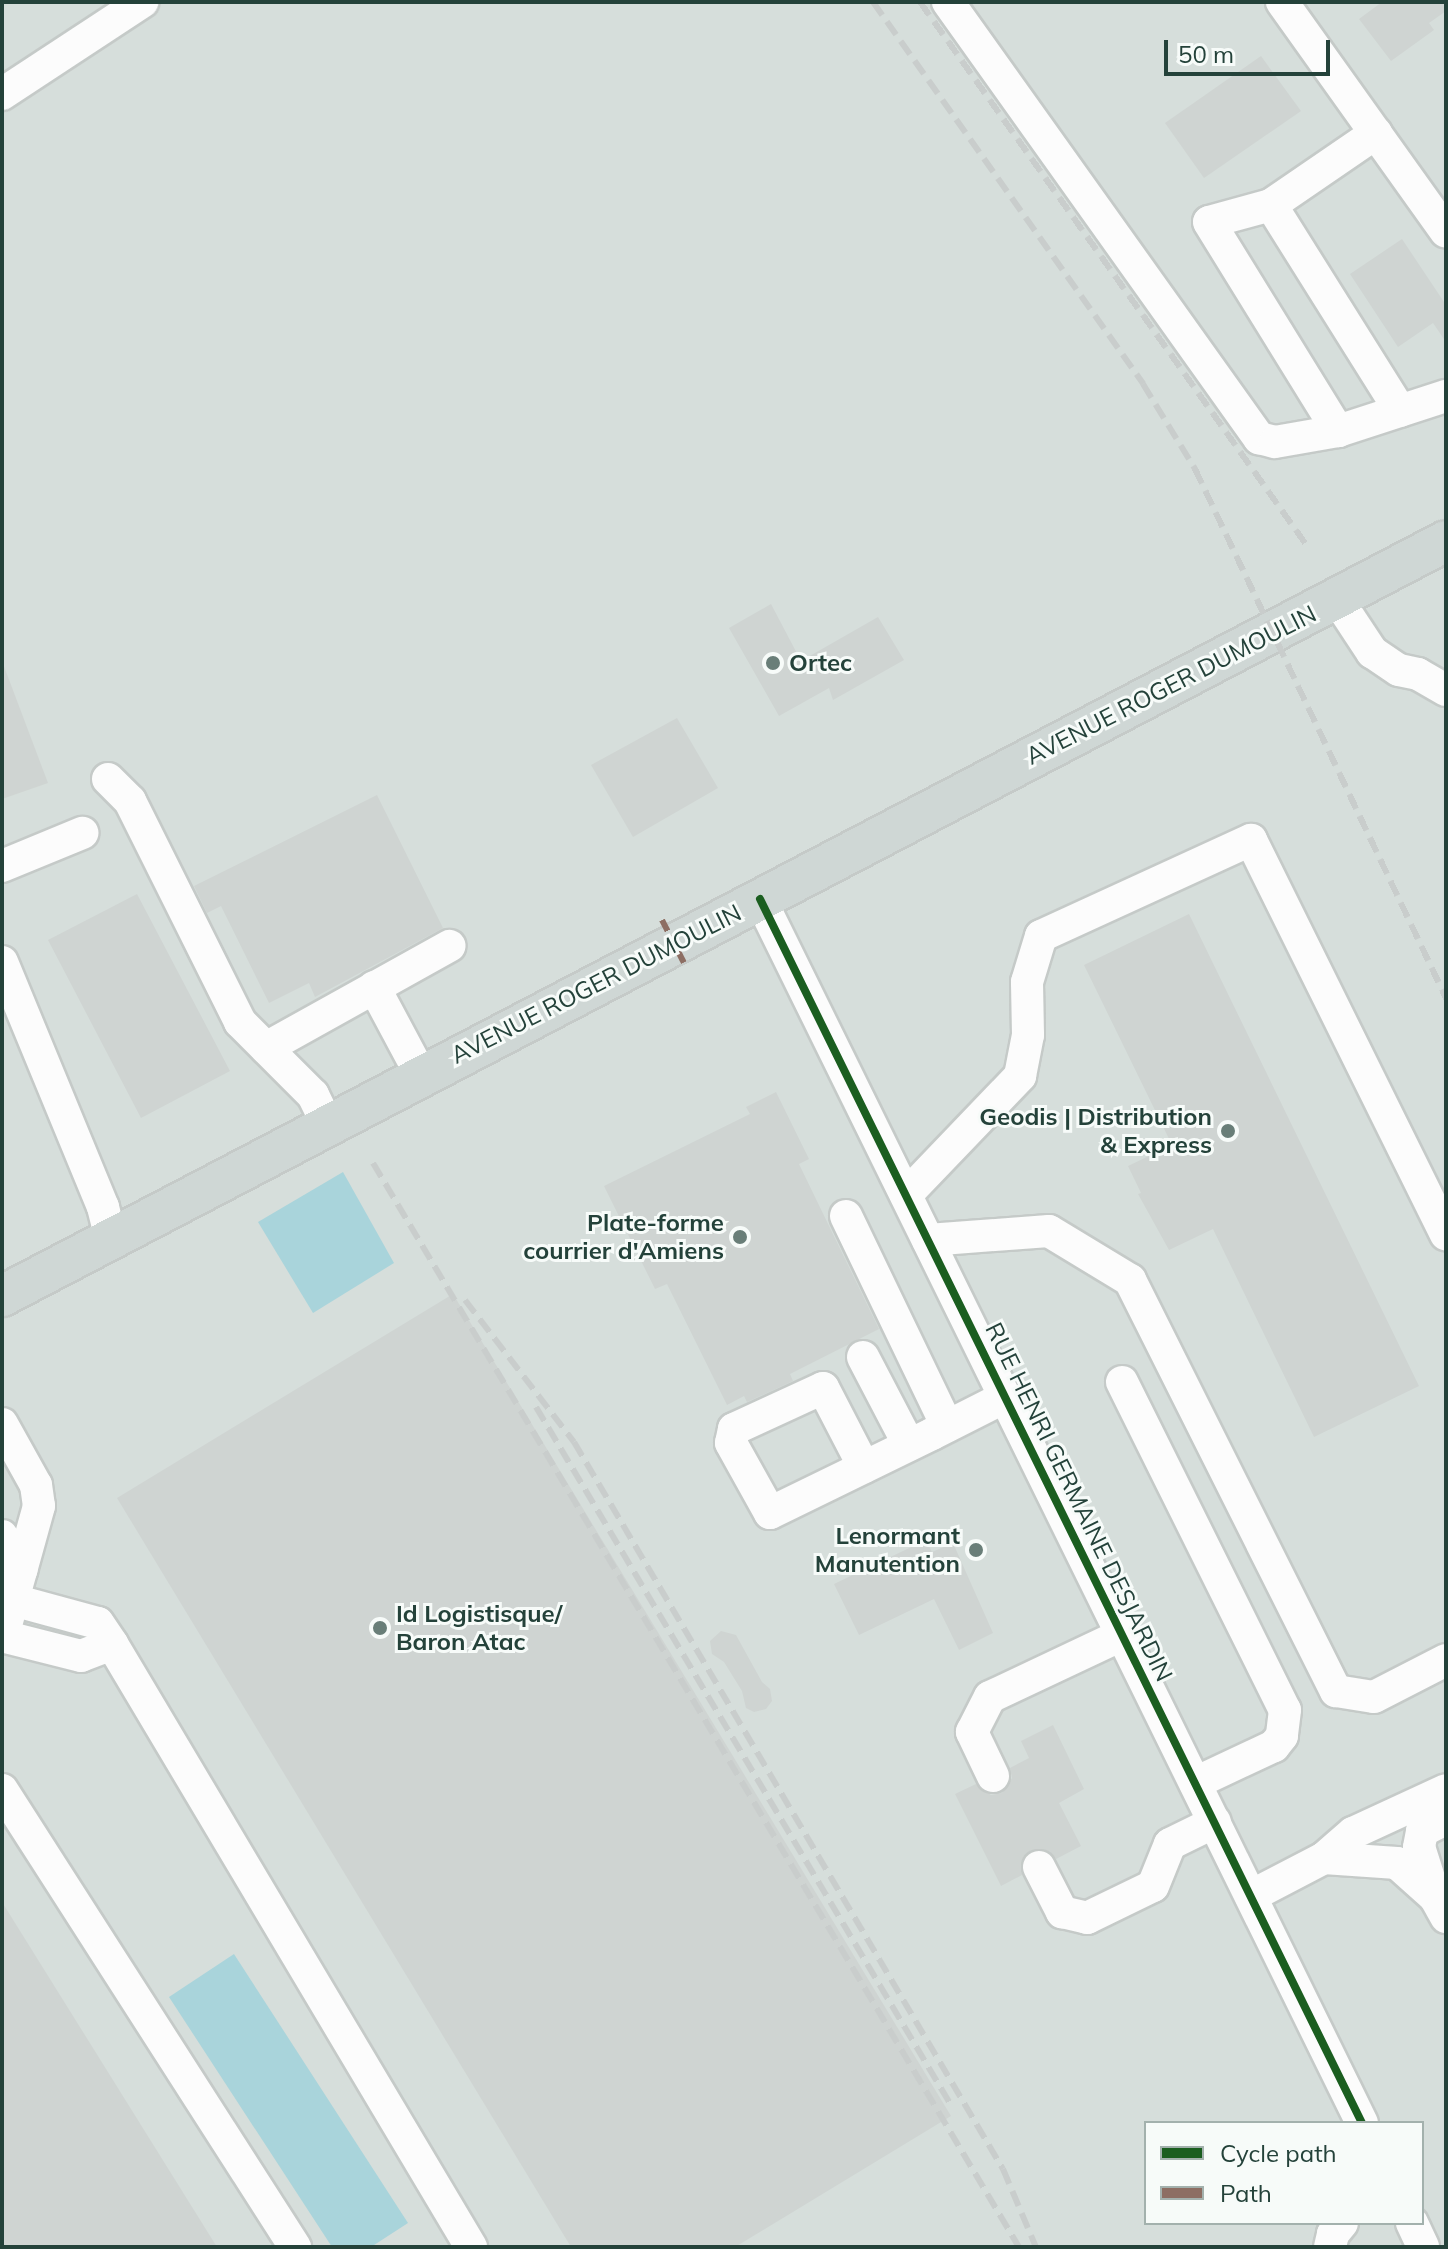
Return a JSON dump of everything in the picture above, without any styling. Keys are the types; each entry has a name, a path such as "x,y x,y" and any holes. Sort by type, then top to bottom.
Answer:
{"main road":[{"name":"AVENUE ROGER DUMOULIN","path":"2,1296 1446,541"}],"street":[{"path":"2,94 142,2"},
{"path":"948,2 1259,438 1275,442 1338,431 1446,396"},
{"path":"1282,2 1376,133 1442,218"},
{"path":"1338,431 1209,222 1271,205 1376,133"},
{"path":"1271,205 1400,411"},
{"path":"1337,599 1372,652 1399,670 1418,674 1446,690"},
{"path":"108,779 130,801 240,1022 313,1095 327,1124"},
{"path":"2,866 82,833"},
{"path":"906,1195 1020,1076 1028,1035 1027,982 1041,936 1251,840 1446,1234"},
{"name":"RUE HENRI GERMAINE DESJARDIN","path":"760,899 1361,2121"},
{"path":"266,1048 449,946"},
{"path":"2,962 103,1207 111,1240"},
{"path":"374,987 421,1075"},
{"path":"846,1216 947,1426"},
{"path":"928,1240 1049,1231 1130,1280 1336,1691 1374,1697 1446,1660"},
{"path":"863,1357 909,1445"},
{"path":"1122,1382 1285,1710 1282,1736 1274,1746 1195,1783"},
{"path":"864,1467 1005,1397"},
{"path":"2,1424 36,1485 39,1506 12,1589 2,1636 81,1656 112,1644"},
{"path":"2,1536 12,1589"},
{"path":"12,1589 98,1623 471,2247"},
{"path":"993,1776 972,1732 990,1697 1122,1635"},
{"path":"2,1790 295,2247"},
{"path":"1251,1896 1324,1858 1353,1833 1446,1790"},
{"path":"1441,1907 1419,1847 1422,1831 1446,1819"},
{"path":"1039,1867 1062,1912 1087,1918 1153,1886 1170,1844 1215,1822"},
{"path":"1324,1858 1397,1863 1441,1907"},
{"path":"1330,2247 1333,2234 1340,2225"},
{"path":"1413,2225 1423,2247"}],"shaded area":[{"path":"2,2 1446,2 1446,2247 2,2247"}],"water":[{"path":"343,1172 394,1263 313,1313 258,1222"},
{"path":"234,1954 408,2223 371,2247 332,2247 169,1997"}],"building":[{"path":"1382,2 1446,2 1446,11 1429,23 1434,30 1391,61 1359,19"},
{"path":"1261,56 1301,111 1204,178 1165,123"},
{"path":"1402,239 1446,305 1446,342 1433,323 1398,347 1350,274"},
{"path":"771,604 801,661 878,617 904,660 833,700 829,688 779,716 729,628"},
{"path":"2,661 48,783 2,799"},
{"path":"677,718 718,788 633,837 591,765"},
{"path":"377,795 443,928 315,997 309,983 269,1003 221,906 207,913 194,886"},
{"path":"137,894 230,1071 141,1118 48,940"},
{"path":"1189,914 1419,1386 1314,1437 1213,1229 1169,1250 1138,1194 1141,1193 1128,1166 1172,1145 1084,965"},
{"name":"Plate-forme courrier d'Amiens","path":"776,1092 809,1159 799,1164 879,1329 790,1374 793,1381 747,1402 744,1396 727,1405 667,1284 655,1289 604,1186 750,1114 746,1107"},
{"path":"453,1294 951,2116 735,2247 571,2247 117,1498"},
{"path":"926,1540 932,1552 953,1543 993,1633 959,1650 934,1599 859,1635 834,1584"},
{"path":"721,1631 736,1635 762,1682 770,1689 772,1701 766,1709 754,1712 746,1708 742,1691 724,1662 712,1654 710,1641"},
{"path":"1053,1725 1084,1789 1059,1803 1081,1846 1056,1859 1049,1851 1031,1850 1023,1857 1022,1875 1001,1886 955,1794 976,1784 991,1795 1002,1793 1012,1778 1010,1768 1029,1758 1021,1741"},
{"path":"2,1902 217,2247 2,2247"}],"railway":[{"path":"873,2 1143,384 1195,469 1446,998"},
{"path":"920,2 1305,543"},
{"path":"373,1163 1019,2247"},
{"path":"465,1300 574,1442 1003,2169 1036,2247"},
{"path":"536,1407 951,2105"}],"marked path":[{"path":"662,920 684,963"}],"cycle path":[{"path":"760,899 1361,2121"}],"place":[{"name":"Ortec","path":"773,663"},
{"name":"Geodis | Distribution & Express","path":"1228,1131"},
{"name":"Plate-forme courrier d'Amiens","path":"740,1237"},
{"name":"Lenormant Manutention","path":"976,1550"},
{"name":"Id Logistisque/ Baron Atac","path":"380,1628"}]}
